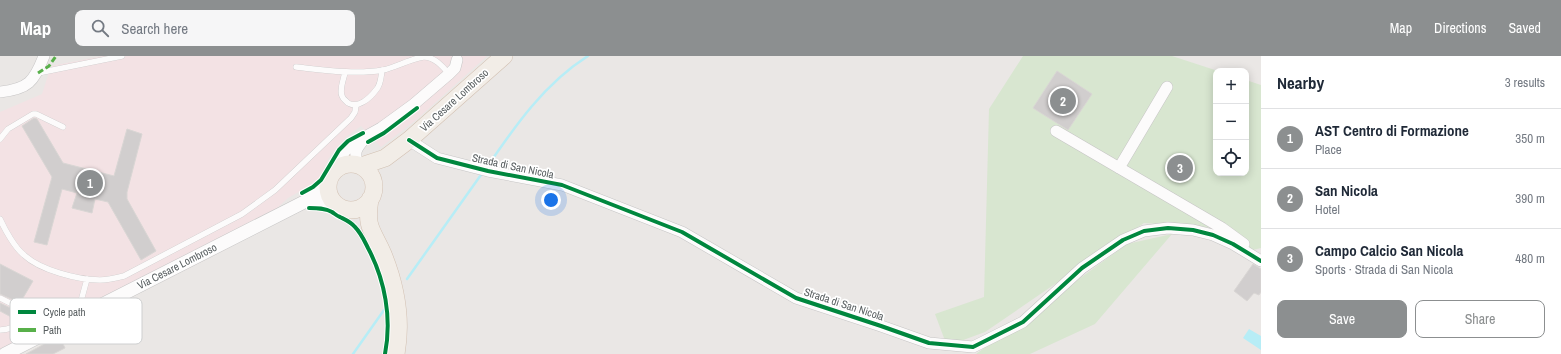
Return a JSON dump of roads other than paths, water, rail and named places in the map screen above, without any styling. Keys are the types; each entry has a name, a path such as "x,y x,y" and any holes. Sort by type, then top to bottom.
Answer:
{"main road":[{"name":"Via Cesare Lombroso","path":"359,166 385,158 408,140 504,56"},
{"name":"Via Cesare Lombroso","path":"372,191 385,158"},
{"path":"370,228 330,196 328,185 332,175 346,165 359,166 369,173 372,191 369,209 370,228 383,254 393,283 398,313 398,339 396,354"},
{"path":"342,207 357,209 367,203 372,191"}],"street":[{"path":"0,92 16,91 28,84 38,73 44,56"},
{"name":"Via Cesare Lombroso","path":"114,298 306,201 332,175 345,151 352,144 396,117 449,74 455,68 459,57"},
{"path":"1119,168 1167,87"},
{"path":"1056,131 1222,228 1245,244 1238,247"},
{"name":"Via Cesare Lombroso","path":"359,166 355,156 357,149 365,137"},
{"name":"Strada di San Nicola","path":"408,140 437,158 482,170 562,185 675,229 796,298 929,343 973,347 1023,322 1082,268 1123,240 1144,231 1168,228 1193,230 1213,235 1238,247 1261,261"},
{"path":"306,201 342,207"},
{"name":"Via Cesare Lombroso","path":"5,354 24,344"}],"lane":[{"path":"38,73 122,56"},
{"path":"296,67 345,72 382,70 424,57 432,59 440,64 449,74"},
{"path":"345,72 341,89 342,96 345,101 356,106 361,104 377,90 381,82 382,70"},
{"path":"0,219 4,228 23,254 35,264 87,279 110,279 124,276 242,214 275,190 340,128 355,112 356,106"},
{"path":"0,139 8,129 33,114 63,127"},
{"path":"82,298 87,279"},
{"path":"0,298 10,303"},
{"path":"0,330 10,330"}],"water":[{"path":"1249,329 1261,336 1261,350 1243,338"}],"waterway":[{"path":"487,167 532,106 558,79 588,56"},
{"path":"407,279 483,172"},
{"path":"353,354 384,310"}],"place":[{"name":"San Nicola","path":"1063,101"},
{"name":"Campo Calcio San Nicola","path":"1180,168"},
{"name":"AST Centro di Formazione","path":"90,183"}]}
